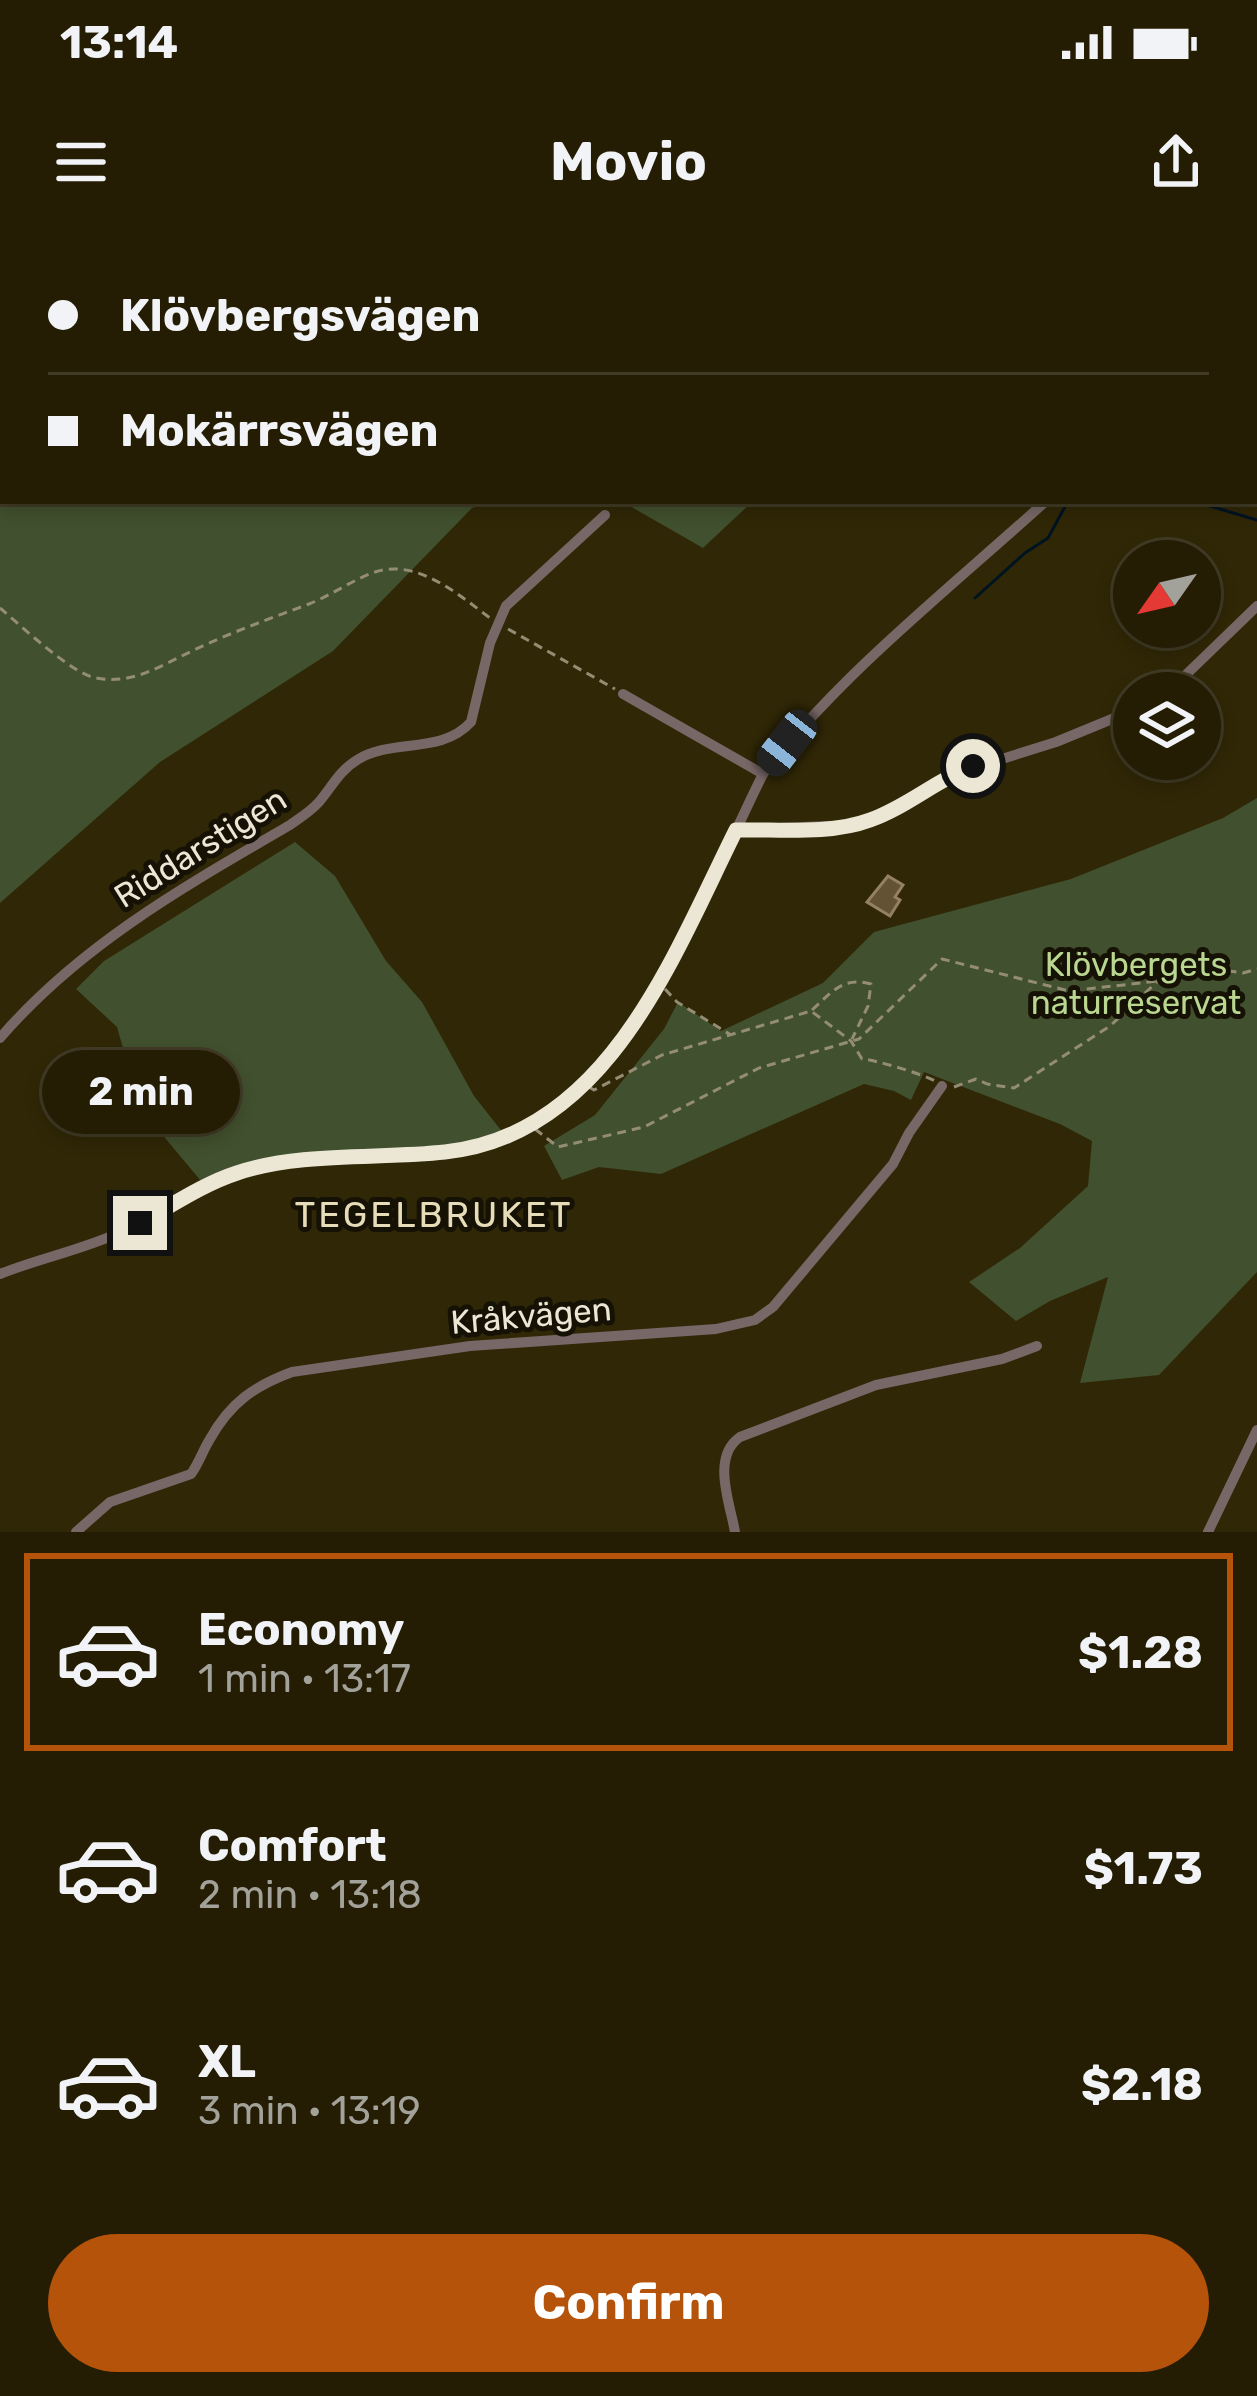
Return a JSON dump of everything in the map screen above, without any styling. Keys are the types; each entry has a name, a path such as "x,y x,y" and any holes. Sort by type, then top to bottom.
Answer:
{"street":[{"path":"0,1274 92,1245 241,1171 295,1162 451,1152 529,1125 563,1103 644,1010 763,774 787,743 887,643 1043,504"},
{"name":"Riddarstigen","path":"0,1038 121,927 290,826 316,806 354,761 382,750 452,738 463,730 471,722 497,623 521,588 605,515"},
{"path":"1189,672 1257,606"},
{"path":"623,694 763,774"},
{"path":"736,830 871,820 948,776 1113,719"},
{"name":"Kråkvägen","path":"76,1532 110,1502 191,1474 236,1401 292,1372 450,1348 716,1328 754,1320 789,1290 884,1176 942,1086"},
{"path":"735,1532 724,1457 740,1437 876,1384 1002,1359 1036,1346"},
{"path":"1208,1532 1257,1430"}],"path":[{"path":"0,608 49,650 94,679 150,674 187,653 380,570 417,573 447,586 497,623 623,694"},
{"path":"529,1125 559,1147 644,1126 759,1068 859,1039 942,959 1069,992 1160,980 1200,967 1244,973 1257,969"},
{"path":"584,1084 594,1090 662,1054 811,1011 843,982 856,980 871,985 868,1006 851,1041"},
{"path":"811,1011 851,1041 862,1059 926,1076 942,1086 960,1088 976,1079 1014,1088 1110,1026 1160,980"},
{"path":"659,982 677,1002 732,1036"}],"green space":[{"path":"0,504 484,504 472,508 333,651 160,762 0,903"},
{"path":"626,504 750,504 703,548"},
{"name":"Klövbergets naturreservat","path":"1257,798 1257,1272 1159,1375 1080,1383 1108,1277 1016,1321 969,1282 1020,1248 1088,1186 1092,1141 924,1072 911,1100 864,1084 661,1174 599,1167 562,1180 544,1146 595,1115 664,1029 678,1002 721,1031 823,983 874,932 1071,879 1223,818"},
{"path":"295,842 335,876 386,961 422,1002 474,1096 504,1134 450,1148 368,1157 296,1153 201,1181 165,1138 129,1069 117,1027 76,989 104,961"}],"building":[{"path":"888,876 903,885 890,916 867,902"}],"waterway":[{"path":"975,598 1048,538 1066,504"},
{"path":"1203,504 1257,520"}],"district":[{"name":"TEGELBRUKET","path":"434,1214"}],"route":[{"path":"140,1223 225,1177 260,1166 451,1152 492,1141 546,1115 608,1058 644,1010 736,830 871,820 973,766"}]}
